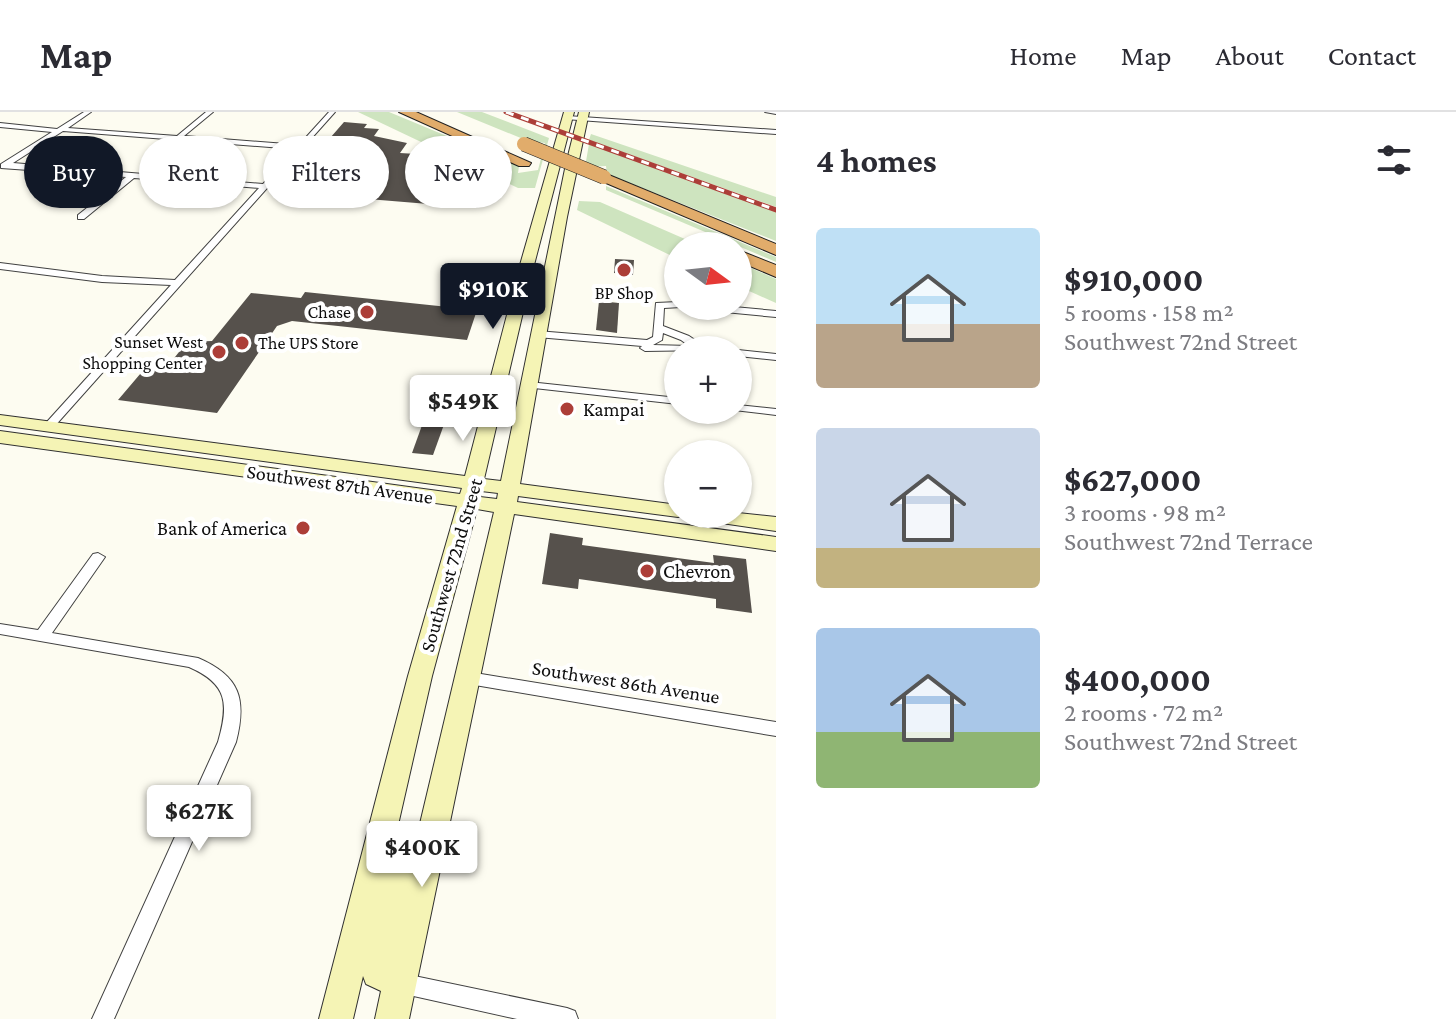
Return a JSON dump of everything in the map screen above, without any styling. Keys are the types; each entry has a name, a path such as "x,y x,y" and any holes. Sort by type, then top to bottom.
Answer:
{"highway":[{"path":"405,112 586,190"},
{"path":"517,142 776,250"},
{"path":"752,261 776,272"}],"main road":[{"name":"Southwest 72nd Street","path":"336,1019 568,115"},
{"name":"Southwest 72nd Street","path":"392,1019 433,822 469,678 507,499 545,295 583,116"},
{"path":"539,221 560,223"},
{"path":"521,293 545,295"},
{"path":"507,357 533,360"},
{"name":"Southwest 87th Avenue","path":"0,420 49,426 214,457 470,493 776,544"},
{"name":"Southwest 87th Avenue","path":"0,437 214,457"},
{"name":"Southwest 87th Avenue","path":"507,499 664,510"},
{"path":"752,521 776,524"},
{"path":"378,853 393,863 396,871 376,960 378,973 400,983"}],"street":[{"path":"3,167 88,112"},
{"path":"180,136 210,112"},
{"path":"310,136 332,112"},
{"path":"613,121 614,112"},
{"path":"768,112 776,112"},
{"path":"568,115 776,132"},
{"path":"0,125 148,136"},
{"path":"3,167 263,186"},
{"path":"81,217 133,175"},
{"path":"49,426 263,187"},
{"path":"0,266 102,279 178,283"},
{"path":"537,336 640,344 657,340 659,305 664,305"},
{"path":"752,312 776,314"},
{"path":"659,328 680,336"},
{"path":"537,336 664,347"},
{"path":"752,354 776,357"},
{"path":"529,385 664,399"},
{"path":"752,409 776,412"},
{"path":"42,636 98,557"},
{"path":"0,629 192,662 213,670 227,684 233,711 227,742 103,1019"},
{"name":"Southwest 86th Avenue","path":"469,678 776,729"},
{"path":"400,983 567,1019"}],"green space":[{"path":"358,112 389,112 447,136 409,136"},
{"path":"457,112 482,112 549,138 535,188 512,185 512,163 519,166 518,173 538,170 545,143 528,141"},
{"path":"591,134 776,197 776,207 589,140"},
{"path":"589,144 776,211 776,241 607,174 606,166 585,167"},
{"path":"606,186 716,232 705,232 606,190"},
{"path":"579,201 600,202 669,232 664,232 664,252 577,210"},
{"path":"752,247 776,257 776,262 752,252"},
{"path":"752,268 776,279 776,303 752,292"}],"building":[{"path":"344,122 367,124 364,128 379,129 374,136 332,136"},
{"path":"389,139 405,143 400,153 405,153 405,202 389,201"},
{"name":"BP Shop","path":"615,259 634,260 633,275 614,273"},
{"name":"Sunset West Shopping Center","path":"305,292 477,310 467,340 292,321 277,326 217,413 118,400 152,360 171,362 187,342 212,341 251,293 301,298"},
{"path":"599,301 619,303 617,333 596,330"},
{"path":"425,417 446,419 433,455 412,453"},
{"name":"Chevron","path":"550,533 583,538 582,545 714,563 713,555 746,559 752,613 716,608 716,599 579,579 578,589 542,584"}],"railway":[{"path":"506,112 776,210"}],"place":[{"name":"BP Shop","path":"624,270"},
{"name":"Chase","path":"367,312"},
{"name":"The UPS Store","path":"242,343"},
{"name":"Sunset West Shopping Center","path":"219,352"},
{"name":"Kampai","path":"567,409"},
{"name":"Bank of America","path":"303,528"},
{"name":"Chevron","path":"647,571"}]}
